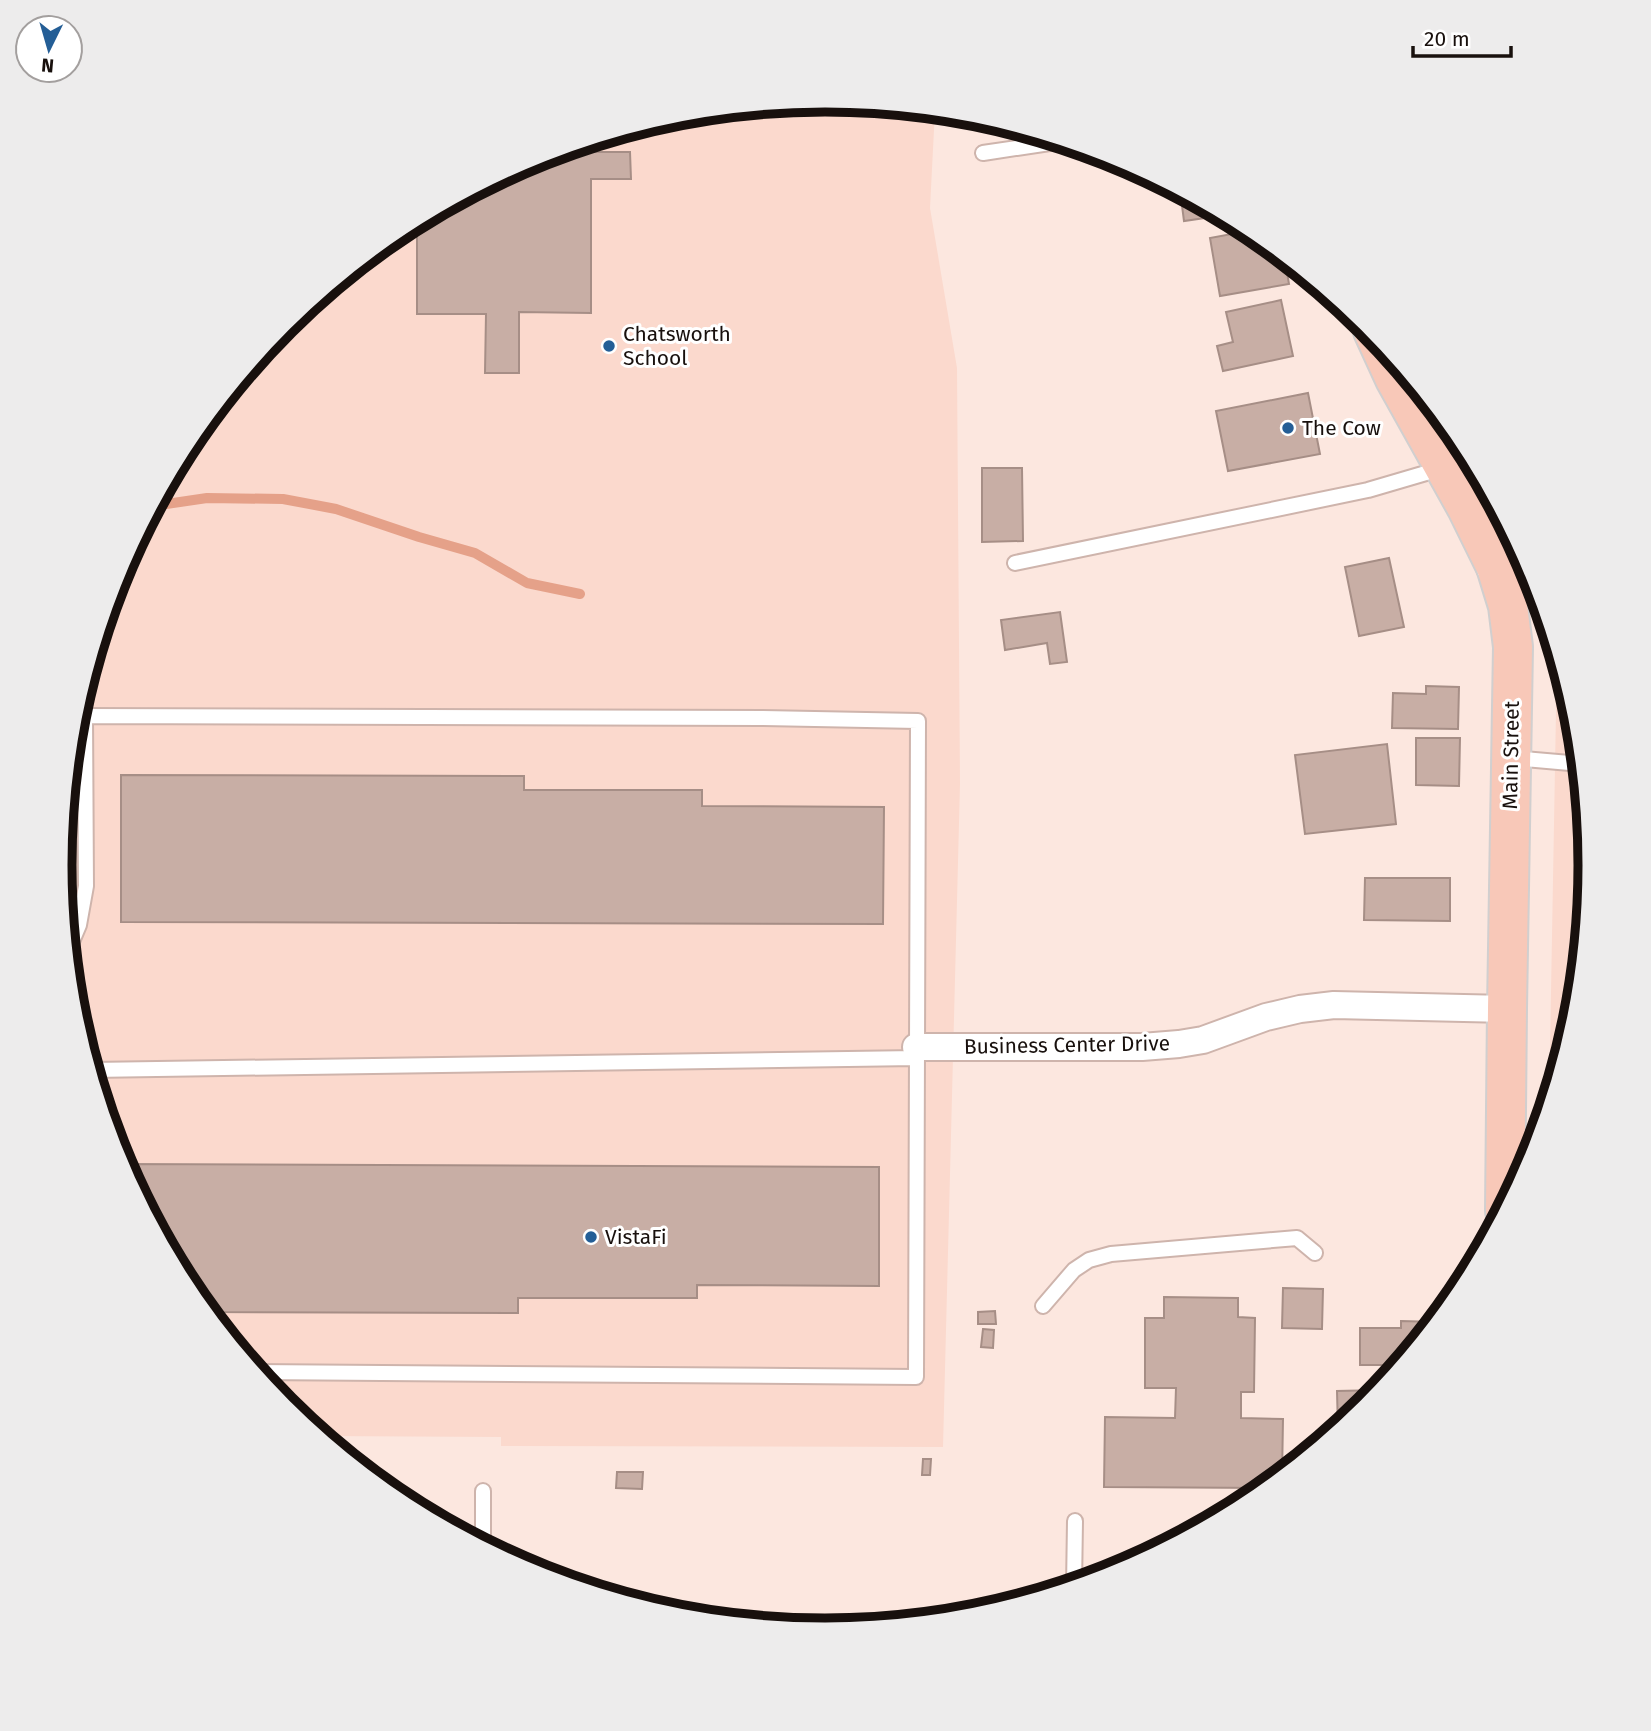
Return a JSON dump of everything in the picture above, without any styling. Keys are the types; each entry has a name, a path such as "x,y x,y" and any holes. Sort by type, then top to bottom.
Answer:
{"main road":[{"name":"Main Street","path":"1389,366 1467,508 1511,562 1508,606 1513,647 1505,1192"}],"street":[{"name":"Business Center Drive","path":"916,1053 1179,1044 1203,1040 1266,1017 1334,1005 1507,1009"}],"lane":[{"path":"983,153 1043,144"},
{"path":"1015,564 1368,490 1444,468"},
{"path":"86,716 918,721 916,1377 268,1371"},
{"path":"75,934 86,886 85,724"},
{"path":"1511,758 1572,763"},
{"path":"100,1070 916,1053"},
{"path":"1043,1306 1074,1270 1088,1260 1111,1254 1297,1238 1315,1254"},
{"path":"483,1491 483,1537"},
{"path":"1074,1577 1075,1521"}],"shaded area":[{"path":"776,113 875,113 935,120 930,208 957,368 960,784 943,1447 501,1446 501,1437 334,1436 293,1398 228,1324 199,1284 149,1199 129,1154 97,1061 86,1013 73,915 73,816 78,767 97,670 112,623 149,532 173,489 199,447 259,369 329,299 407,239 449,213 492,189 537,169 630,137 678,126"},
{"path":"1554,672 1573,767 1579,865 1573,964 1565,1013 1550,1075"}],"building":[{"path":"590,150 590,152 630,152 631,179 591,179 591,313 519,312 519,373 485,373 486,314 417,314 417,233 492,189 537,169"},
{"path":"1181,202 1209,217 1184,221"},
{"path":"1235,233 1287,270 1289,284 1220,296 1210,238"},
{"path":"1281,300 1293,356 1223,371 1217,346 1233,342 1226,312"},
{"path":"1308,393 1320,454 1228,471 1216,411"},
{"path":"982,468 1022,468 1023,541 982,542"},
{"path":"1389,558 1404,627 1359,636 1345,567"},
{"path":"1060,612 1067,662 1050,664 1047,643 1005,650 1001,620"},
{"path":"1426,686 1459,687 1458,729 1392,728 1393,693 1426,694"},
{"path":"1416,738 1460,738 1459,786 1416,785"},
{"path":"1387,744 1396,824 1305,834 1295,755"},
{"path":"121,775 524,776 524,790 702,790 702,806 884,807 883,924 121,922"},
{"path":"1365,878 1450,878 1450,921 1364,920"},
{"path":"133,1164 879,1167 879,1286 697,1285 697,1298 518,1298 518,1313 219,1312 173,1242"},
{"path":"1283,1288 1323,1289 1322,1329 1282,1328"},
{"path":"1164,1297 1238,1298 1238,1317 1255,1318 1254,1392 1241,1392 1241,1418 1283,1419 1282,1464 1250,1488 1104,1487 1105,1417 1175,1418 1176,1388 1145,1388 1145,1318 1164,1318"},
{"path":"995,1311 996,1324 978,1324 978,1312"},
{"path":"1401,1321 1425,1322 1389,1365 1360,1365 1360,1328 1401,1328"},
{"path":"983,1329 994,1330 993,1348 981,1347"},
{"path":"1365,1390 1338,1417 1337,1391"},
{"path":"923,1459 931,1459 930,1475 922,1475"},
{"path":"617,1472 643,1472 642,1489 616,1488"}],"waterway":[{"path":"164,504 207,498 283,499 336,509 475,553 527,583 580,594"}],"place":[{"name":"Chatsworth School","path":"609,346"},
{"name":"The Cow","path":"1288,428"},
{"name":"VistaFi","path":"591,1237"}]}
